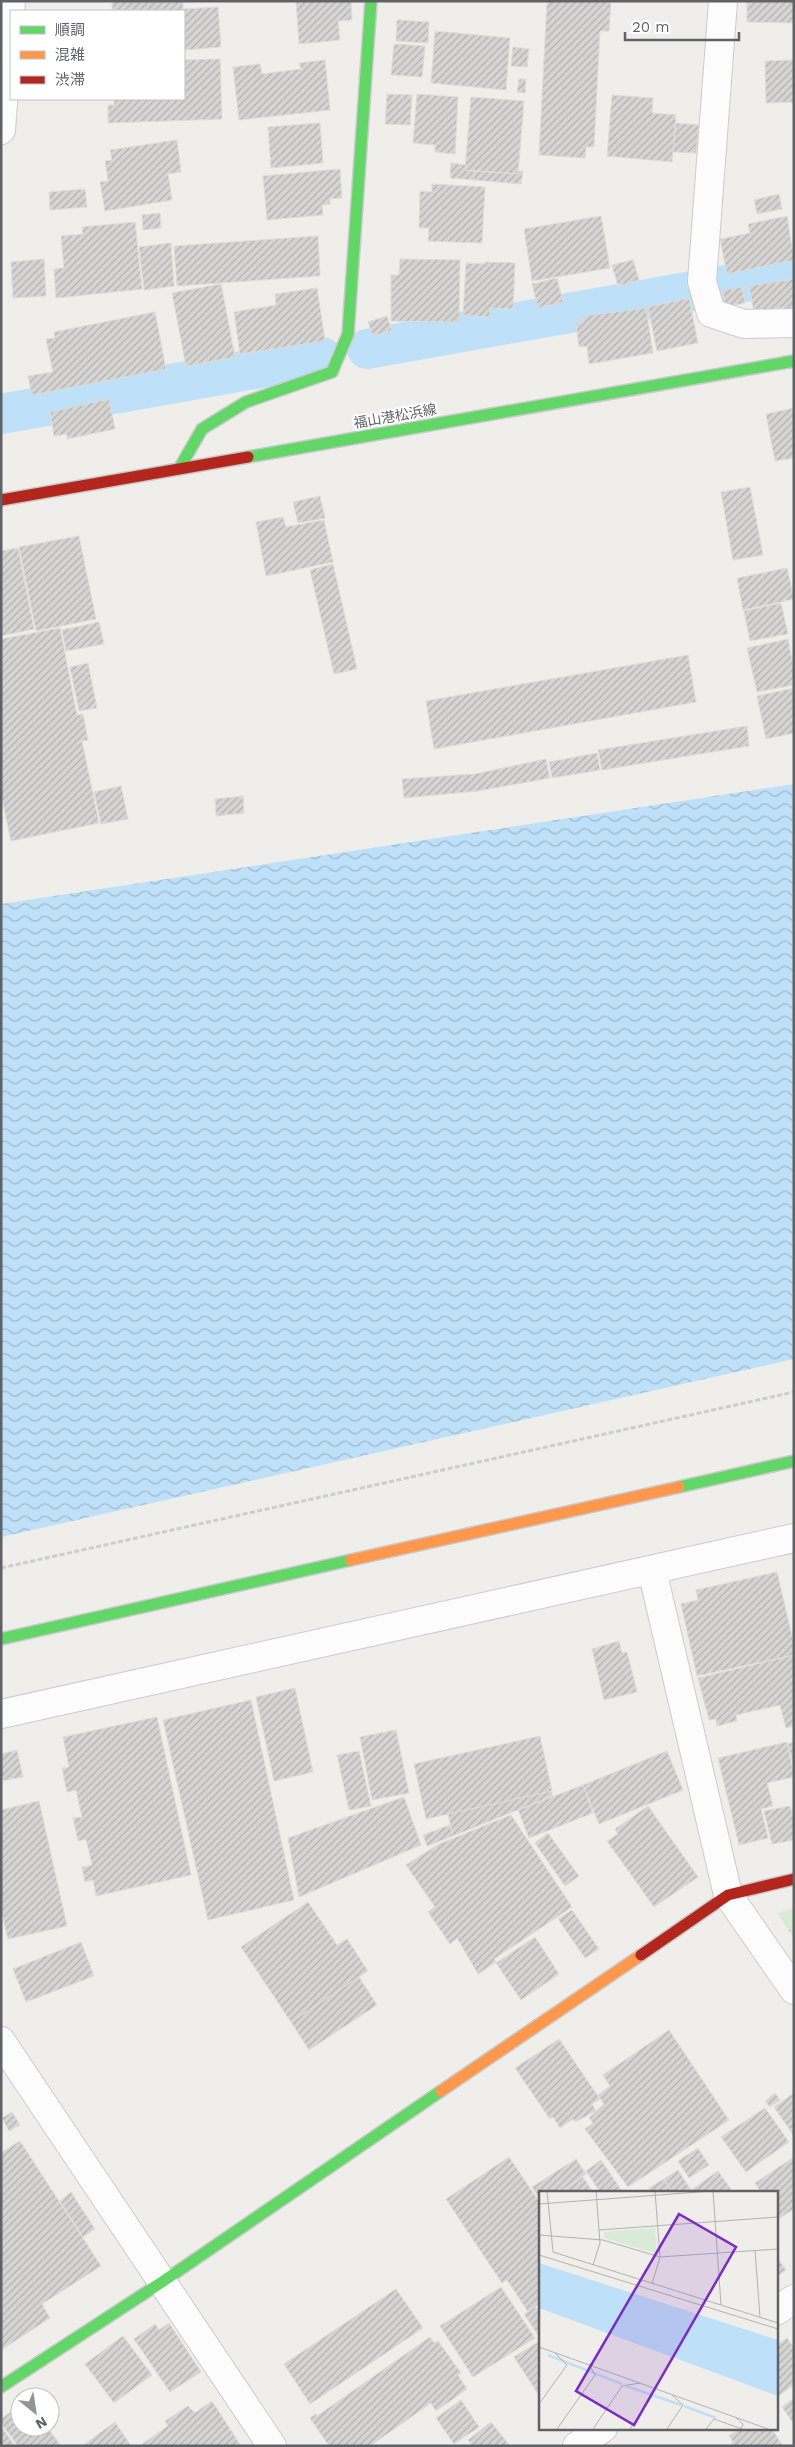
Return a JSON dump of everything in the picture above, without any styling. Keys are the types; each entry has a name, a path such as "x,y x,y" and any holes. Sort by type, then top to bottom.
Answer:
{"street":[{"path":"179,469 202,429 246,402 332,372 348,334 371,1"},
{"path":"724,1 702,281 711,313 744,324 794,323"},
{"path":"1,130 10,14"},
{"name":"福山港松浜線","path":"1,500 794,361"},
{"path":"1,1639 794,1461"},
{"path":"1,1714 794,1538"},
{"path":"652,1570 728,1895 794,1990"},
{"path":"1,2388 162,2282 728,1895 794,1879"},
{"path":"1,2042 272,2446"},
{"path":"778,2310 794,2299"},
{"path":"577,2446 600,2430"}],"path":[{"path":"1,1568 794,1392"}],"green space":[{"path":"794,1908 794,1938 777,1913"}],"water":[{"path":"794,784 794,1359 1,1537 1,904"}],"building":[{"path":"112,1 183,1 183,9 218,7 221,47 185,50 185,10 112,10"},
{"path":"296,1 351,1 352,20 338,21 340,40 299,44"},
{"path":"547,1 611,1 609,31 600,31 594,147 586,147 585,158 539,155"},
{"path":"747,1 794,1 794,23 747,22"},
{"path":"397,20 429,22 428,43 396,41"},
{"path":"435,31 510,38 506,90 431,83"},
{"path":"394,44 425,46 422,77 391,75"},
{"path":"513,47 529,49 527,67 511,66"},
{"path":"220,59 222,119 108,123 108,105 114,105 114,100 185,100 185,60"},
{"path":"325,60 330,110 239,120 233,67 260,64 262,74 301,69 299,63"},
{"path":"794,60 794,102 766,103 765,61"},
{"path":"519,79 526,79 525,93 517,92"},
{"path":"387,94 412,95 410,125 385,124"},
{"path":"417,94 458,97 455,154 435,152 435,145 413,143"},
{"path":"612,95 653,98 652,113 676,115 672,162 607,156"},
{"path":"471,97 524,101 518,174 465,170"},
{"path":"320,123 323,163 271,168 268,127"},
{"path":"676,123 699,125 696,153 673,152"},
{"path":"177,140 181,172 168,174 172,200 105,211 100,182 108,181 105,161 112,160 110,150"},
{"path":"451,163 466,165 465,170 474,171 474,180 450,178"},
{"path":"340,169 342,198 330,199 330,204 322,205 323,215 267,220 263,176"},
{"path":"474,171 518,174 518,171 523,171 521,184 474,180"},
{"path":"432,184 485,187 482,243 428,241 429,228 419,228 420,191 432,192"},
{"path":"85,189 87,207 50,210 49,192"},
{"path":"779,194 782,209 757,214 754,200"},
{"path":"160,213 161,228 143,230 142,215"},
{"path":"601,216 610,268 532,281 524,229"},
{"path":"787,216 794,260 727,274 720,239 750,233 748,224"},
{"path":"135,222 142,289 56,298 54,269 64,268 61,236 83,234 82,227"},
{"path":"318,236 320,276 177,286 174,246"},
{"path":"171,243 174,286 144,290 139,247"},
{"path":"44,259 46,296 13,298 11,262"},
{"path":"400,259 460,260 459,322 391,321 391,275 399,275"},
{"path":"633,260 639,280 618,286 612,265"},
{"path":"485,262 515,263 513,309 490,308 490,317 463,315 466,263 485,264"},
{"path":"557,278 563,302 538,308 532,284"},
{"path":"794,279 794,308 784,310 784,307 754,313 749,286"},
{"path":"221,284 235,357 186,366 172,293"},
{"path":"742,287 745,303 726,307 722,290"},
{"path":"317,288 325,341 240,354 234,312 276,305 275,294"},
{"path":"689,298 698,343 657,351 648,307"},
{"path":"646,308 653,353 589,364 587,346 579,347 576,323 584,322 583,316"},
{"path":"155,312 166,369 32,395 28,376 53,372 46,339 55,338 54,332"},
{"path":"387,316 392,330 373,336 368,322"},
{"path":"109,399 115,429 67,439 67,434 54,436 50,412"},
{"path":"794,408 794,458 775,461 766,414"},
{"path":"750,487 763,555 733,560 721,492"},
{"path":"320,496 325,518 298,523 293,502"},
{"path":"283,517 286,527 324,520 333,562 266,576 256,522"},
{"path":"79,536 96,619 36,631 19,547"},
{"path":"18,548 34,629 1,636 1,551"},
{"path":"333,564 357,669 334,674 310,570"},
{"path":"787,568 794,599 743,610 737,578"},
{"path":"781,603 788,634 750,641 744,611"},
{"path":"99,622 104,644 66,651 62,630"},
{"path":"60,628 77,715 83,714 88,740 82,741 99,823 11,841 1,794 1,639"},
{"path":"788,639 794,671 794,685 757,692 747,648"},
{"path":"688,655 696,702 434,749 426,701"},
{"path":"88,663 97,708 79,711 70,667"},
{"path":"794,688 794,733 766,739 757,696"},
{"path":"747,726 749,746 602,770 598,750"},
{"path":"597,753 600,770 552,778 549,762"},
{"path":"546,759 550,778 478,791 404,798 402,779 475,774"},
{"path":"121,786 128,819 101,824 94,792"},
{"path":"243,796 244,813 216,816 215,799"},
{"path":"777,1572 794,1645 794,1655 697,1676 681,1604 698,1600 696,1590"},
{"path":"619,1641 622,1653 627,1652 637,1692 604,1700 592,1649"},
{"path":"794,1655 794,1726 786,1728 780,1705 736,1715 737,1721 717,1726 716,1719 709,1720 698,1678"},
{"path":"295,1688 313,1772 274,1781 256,1697"},
{"path":"251,1700 294,1900 208,1920 163,1720"},
{"path":"157,1717 191,1875 96,1896 93,1880 85,1882 82,1867 92,1865 86,1839 78,1841 73,1818 82,1817 76,1790 67,1792 62,1768 69,1767 63,1737"},
{"path":"396,1730 409,1793 372,1800 360,1737"},
{"path":"540,1736 552,1791 426,1819 414,1764"},
{"path":"787,1742 794,1777 767,1783 773,1806 761,1809 768,1838 739,1845 718,1758"},
{"path":"794,1742 794,1769 788,1744"},
{"path":"17,1750 23,1777 1,1781 1,1754"},
{"path":"359,1751 371,1806 349,1810 337,1755"},
{"path":"667,1751 683,1790 599,1824 583,1785"},
{"path":"583,1785 593,1813 529,1838 518,1810"},
{"path":"552,1791 552,1796 453,1836 448,1814"},
{"path":"404,1797 421,1845 299,1897 288,1838"},
{"path":"39,1801 67,1926 8,1939 1,1909 1,1810"},
{"path":"648,1806 698,1877 654,1907 607,1841 618,1834 615,1829"},
{"path":"790,1806 794,1820 794,1840 772,1844 764,1811"},
{"path":"511,1815 572,1907 494,1959 496,1962 478,1974 457,1938 450,1944 428,1912 435,1907 406,1865 439,1844"},
{"path":"450,1825 453,1836 427,1846 423,1835"},
{"path":"548,1833 579,1876 565,1886 535,1843"},
{"path":"308,1902 337,1945 347,1939 368,1971 291,2022 241,1947"},
{"path":"572,1910 599,1949 585,1958 558,1919"},
{"path":"535,1937 559,1974 521,2000 496,1963"},
{"path":"81,1942 94,1976 26,2002 13,1969"},
{"path":"359,1977 377,2005 309,2050 291,2022"},
{"path":"669,2030 729,2120 628,2187 585,2129 593,2123 589,2118 604,2104 598,2095 610,2086 603,2075"},
{"path":"559,2039 600,2099 592,2104 596,2111 575,2122 573,2119 560,2128 553,2117 550,2119 515,2068"},
{"path":"775,2093 780,2100 770,2107 765,2101"},
{"path":"794,2093 794,2136 774,2107"},
{"path":"765,2108 789,2142 746,2172 721,2137"},
{"path":"12,2112 20,2125 9,2131 2,2118"},
{"path":"20,2141 101,2266 42,2304 50,2318 1,2350 1,2153"},
{"path":"698,2148 709,2165 689,2178 678,2161"},
{"path":"509,2157 539,2202 539,2304 528,2312 507,2280 502,2283 446,2199"},
{"path":"794,2157 794,2209 780,2218 778,2216 778,2191 760,2191 755,2183"},
{"path":"576,2159 586,2174 561,2191 539,2191 539,2198 532,2187"},
{"path":"601,2160 622,2191 599,2191 586,2171"},
{"path":"678,2170 691,2190 671,2191 664,2179"},
{"path":"718,2171 732,2191 689,2191"},
{"path":"583,2177 592,2191 562,2191"},
{"path":"664,2179 671,2191 651,2191 649,2188"},
{"path":"71,2192 95,2229 83,2237 60,2201"},
{"path":"778,2259 786,2270 778,2276"},
{"path":"501,2287 535,2338 473,2377 440,2326"},
{"path":"396,2289 423,2328 310,2404 284,2364"},
{"path":"535,2307 539,2312 539,2336 524,2314"},
{"path":"169,2323 201,2372 170,2392 134,2339 155,2324 159,2330"},
{"path":"123,2336 152,2375 114,2403 85,2364"},
{"path":"430,2337 434,2343 438,2341 461,2373 458,2375 467,2389 436,2411 431,2403 370,2446 329,2446 310,2418 316,2414 317,2416"},
{"path":"787,2338 794,2348 794,2385 778,2396 778,2345"},
{"path":"538,2342 539,2344 539,2395 514,2357"},
{"path":"794,2398 794,2424 782,2407"},
{"path":"461,2400 479,2427 454,2444 436,2418"},
{"path":"212,2401 241,2446 144,2446 142,2444 168,2426 165,2421 188,2406 195,2413"},
{"path":"10,2412 10,2435 1,2423 1,2419"},
{"path":"115,2422 131,2446 82,2446"},
{"path":"491,2422 510,2446 473,2446 468,2440"},
{"path":"1,2426 15,2446 1,2446"},
{"path":"737,2430 772,2430 783,2446 729,2446 733,2442 729,2436"},
{"path":"11,2437 54,2437 61,2446 18,2446"}],"waterway":[{"path":"367,349 794,273"},
{"path":"1,414 322,357"}],"traffic: fast":[{"path":"179,469 202,429 246,402 332,372 348,334 371,1"},
{"path":"248,457 794,361"},
{"path":"679,1487 794,1461"},
{"path":"1,1639 351,1560"},
{"path":"1,2387 162,2282 441,2091"}],"traffic: slow":[{"path":"351,1560 679,1487"},
{"path":"441,2091 641,1955"}],"traffic: jam":[{"path":"1,500 248,457"},
{"path":"641,1955 728,1895 794,1879"}]}
